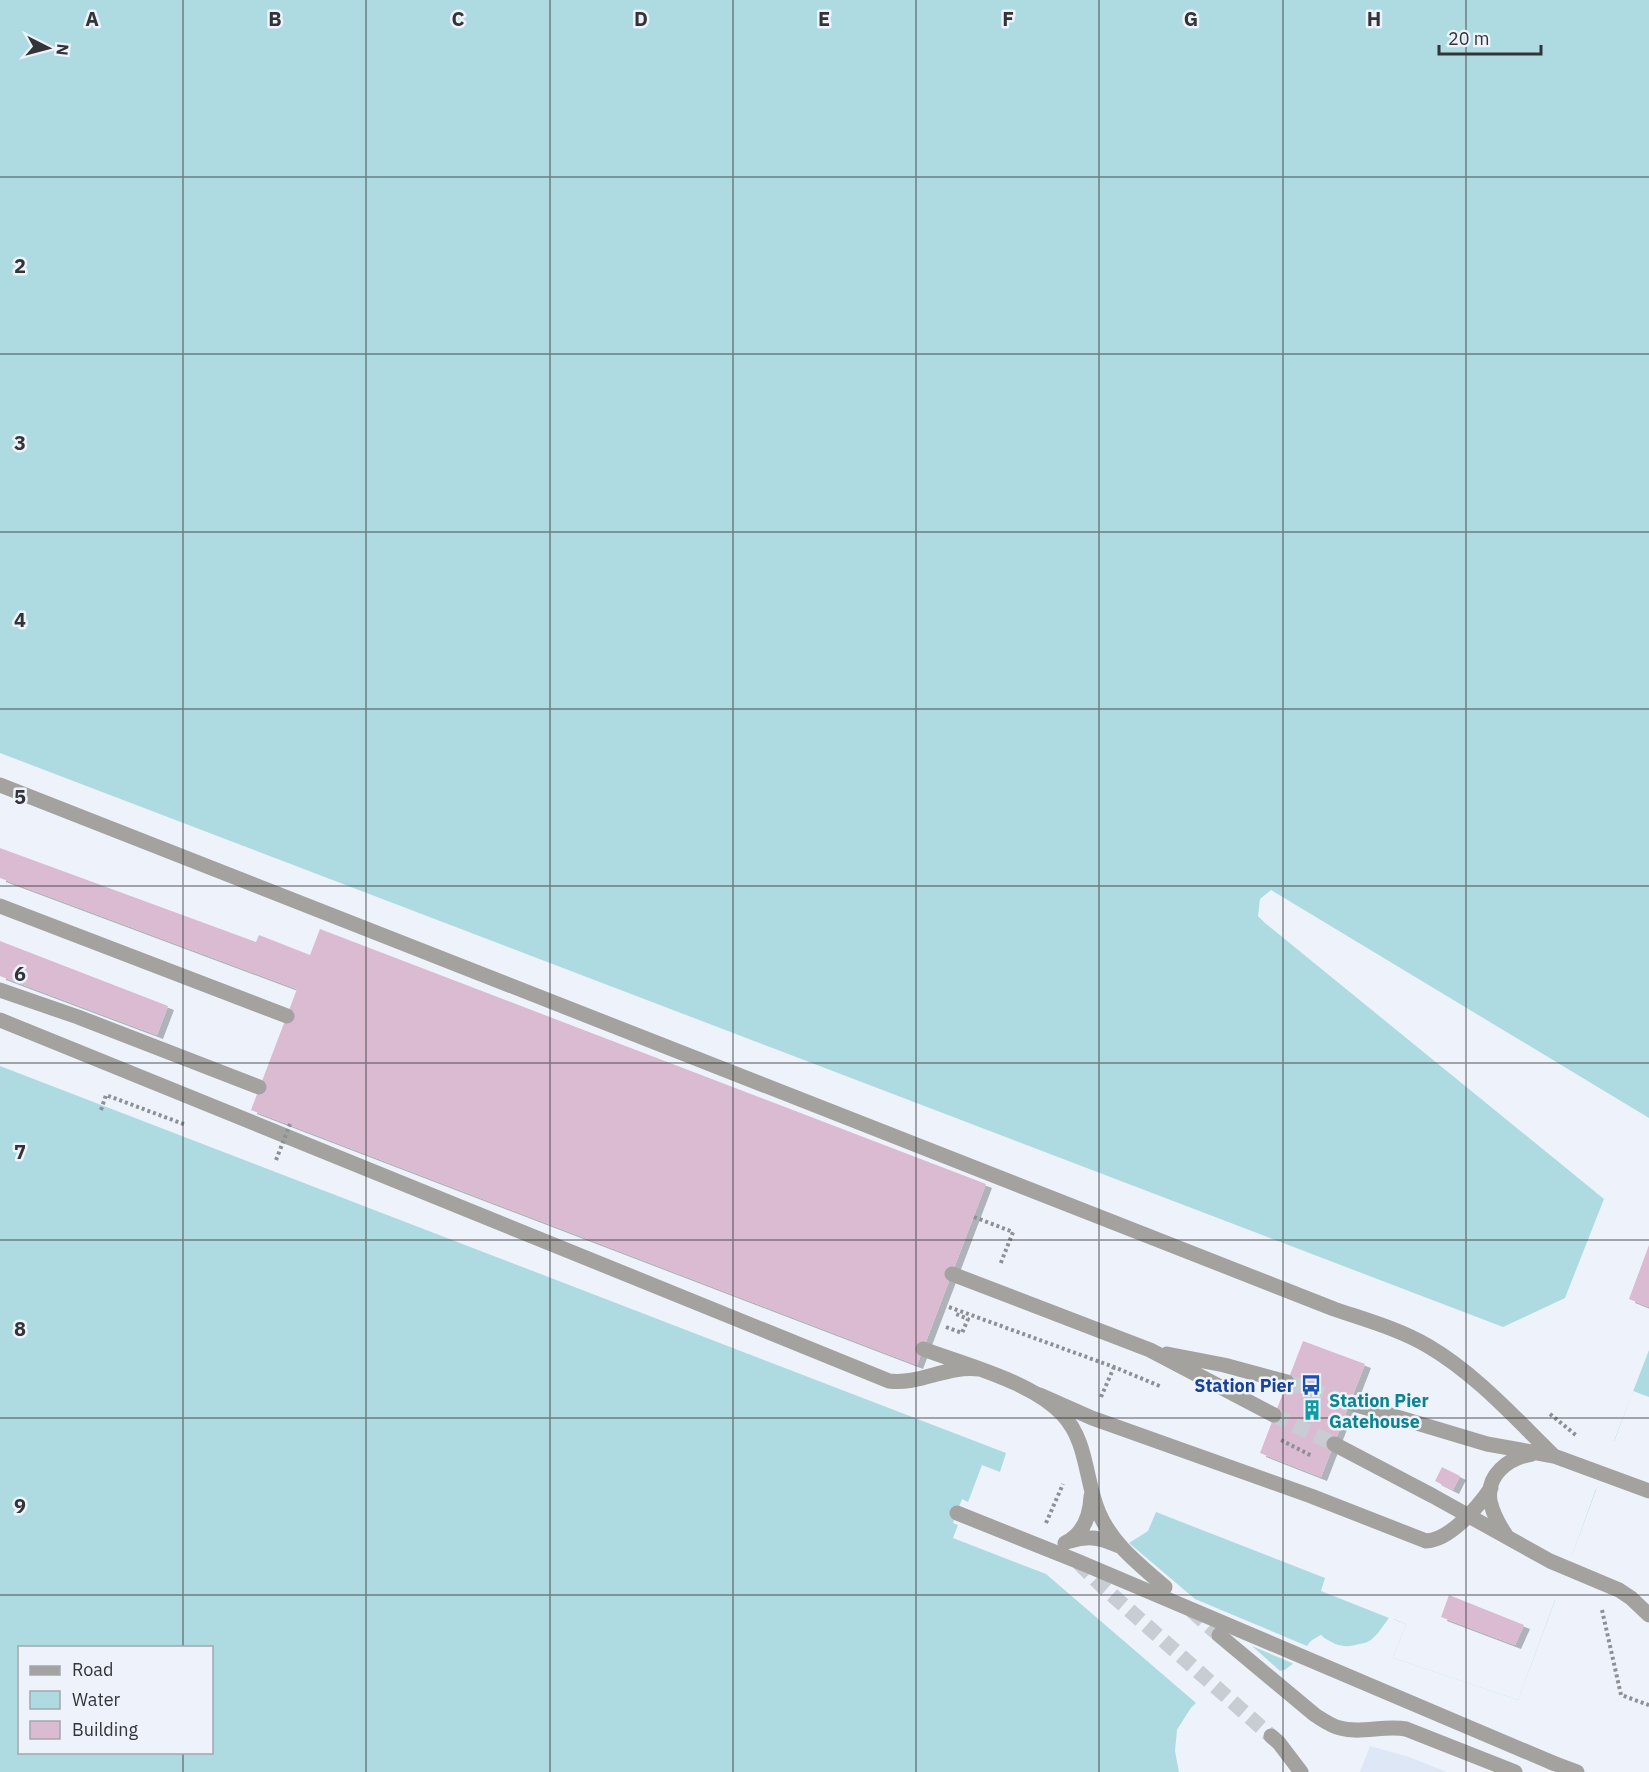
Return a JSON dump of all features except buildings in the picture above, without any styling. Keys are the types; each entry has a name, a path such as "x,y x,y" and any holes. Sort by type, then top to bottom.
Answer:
{"lane":[{"path":"0,785 1334,1309 1411,1337 1458,1367 1505,1408 1554,1456"},
{"path":"0,906 287,1016"},
{"path":"0,990 78,1017 259,1088"},
{"path":"0,1020 288,1130 889,1381 912,1381 957,1368 979,1369"},
{"path":"952,1274 1150,1350 1274,1415"},
{"path":"923,1349 979,1369 1092,1418 1311,1496 1426,1541 1438,1540 1469,1515 1482,1502 1491,1488"},
{"path":"1150,1350 1224,1365 1287,1382"},
{"path":"1040,1395 1064,1416 1077,1437 1091,1482 1092,1493 1088,1519 1078,1534 1065,1543 1091,1536 1120,1546"},
{"path":"1350,1403 1487,1444 1554,1456 1649,1491"},
{"path":"1334,1444 1469,1515 1563,1568 1612,1587 1631,1598 1649,1615"},
{"path":"1506,1536 1492,1509 1490,1498 1494,1478 1500,1469 1517,1457 1531,1454 1554,1456"},
{"path":"1092,1493 1103,1522 1114,1541 1165,1587"},
{"path":"957,1513 1077,1561 1577,1772"},
{"path":"1219,1635 1315,1715 1341,1728 1356,1730 1396,1727 1406,1729 1515,1772"},
{"path":"1270,1736 1279,1743 1301,1772"}],"path":[{"path":"101,1110 106,1095 186,1125"},
{"path":"276,1160 288,1130"},
{"path":"974,1217 1013,1232 980,1318"},
{"path":"949,1307 1114,1367"},
{"path":"946,1327 962,1333 968,1319 956,1314"},
{"path":"1603,1610 1621,1695 1649,1705"}],"shaded area":[{"path":"1370,1746 1409,1757 1447,1772 1360,1772"}],"water":[{"path":"0,0 1649,0 1649,1397 1633,1391 1518,1700 1393,1658 1406,1624 1390,1618 1376,1636 1365,1643 1352,1646 1338,1645 1321,1635 1311,1641 1298,1660 1285,1670 1240,1680 1213,1689 1191,1708 1177,1730 1179,1772 0,1772"}],"pier":[{"name":"Station Pier","path":"0,753 1503,1327 1565,1298 1604,1199 1265,923 1258,916 1260,899 1271,890 1649,1118 1649,1350 1614,1441 1617,1443 1599,1490 1596,1489 1572,1555 1575,1556 1558,1601 1555,1600 1518,1700 1393,1658 1406,1624 1394,1619 1370,1645 1346,1650 1336,1648 1321,1639 1313,1643 1300,1661 1286,1673 1241,1682 1214,1692 1193,1710 1180,1731 1178,1751 1182,1772 1179,1772 1175,1751 1177,1730 1196,1703 1046,1574 953,1538 958,1525 953,1523 962,1499 968,1502 982,1465 1000,1472 1006,1453 0,1066","holes":["1156,1512 1325,1578 1321,1591 1389,1618 1369,1642 1346,1647 1337,1645 1321,1635 1307,1646 1195,1599 1129,1543 1148,1531","1252,1646 1292,1663 1293,1664 1280,1671"]}],"tunnel":[{"path":"1287,1382 1350,1403"},
{"path":"1274,1415 1334,1444"},
{"path":"1079,1563 1271,1736"},
{"path":"1192,1611 1219,1635"}],"place":[{"name":"Station Pier","path":"1311,1385"},
{"name":"Station Pier Gatehouse","path":"1312,1410"}]}
